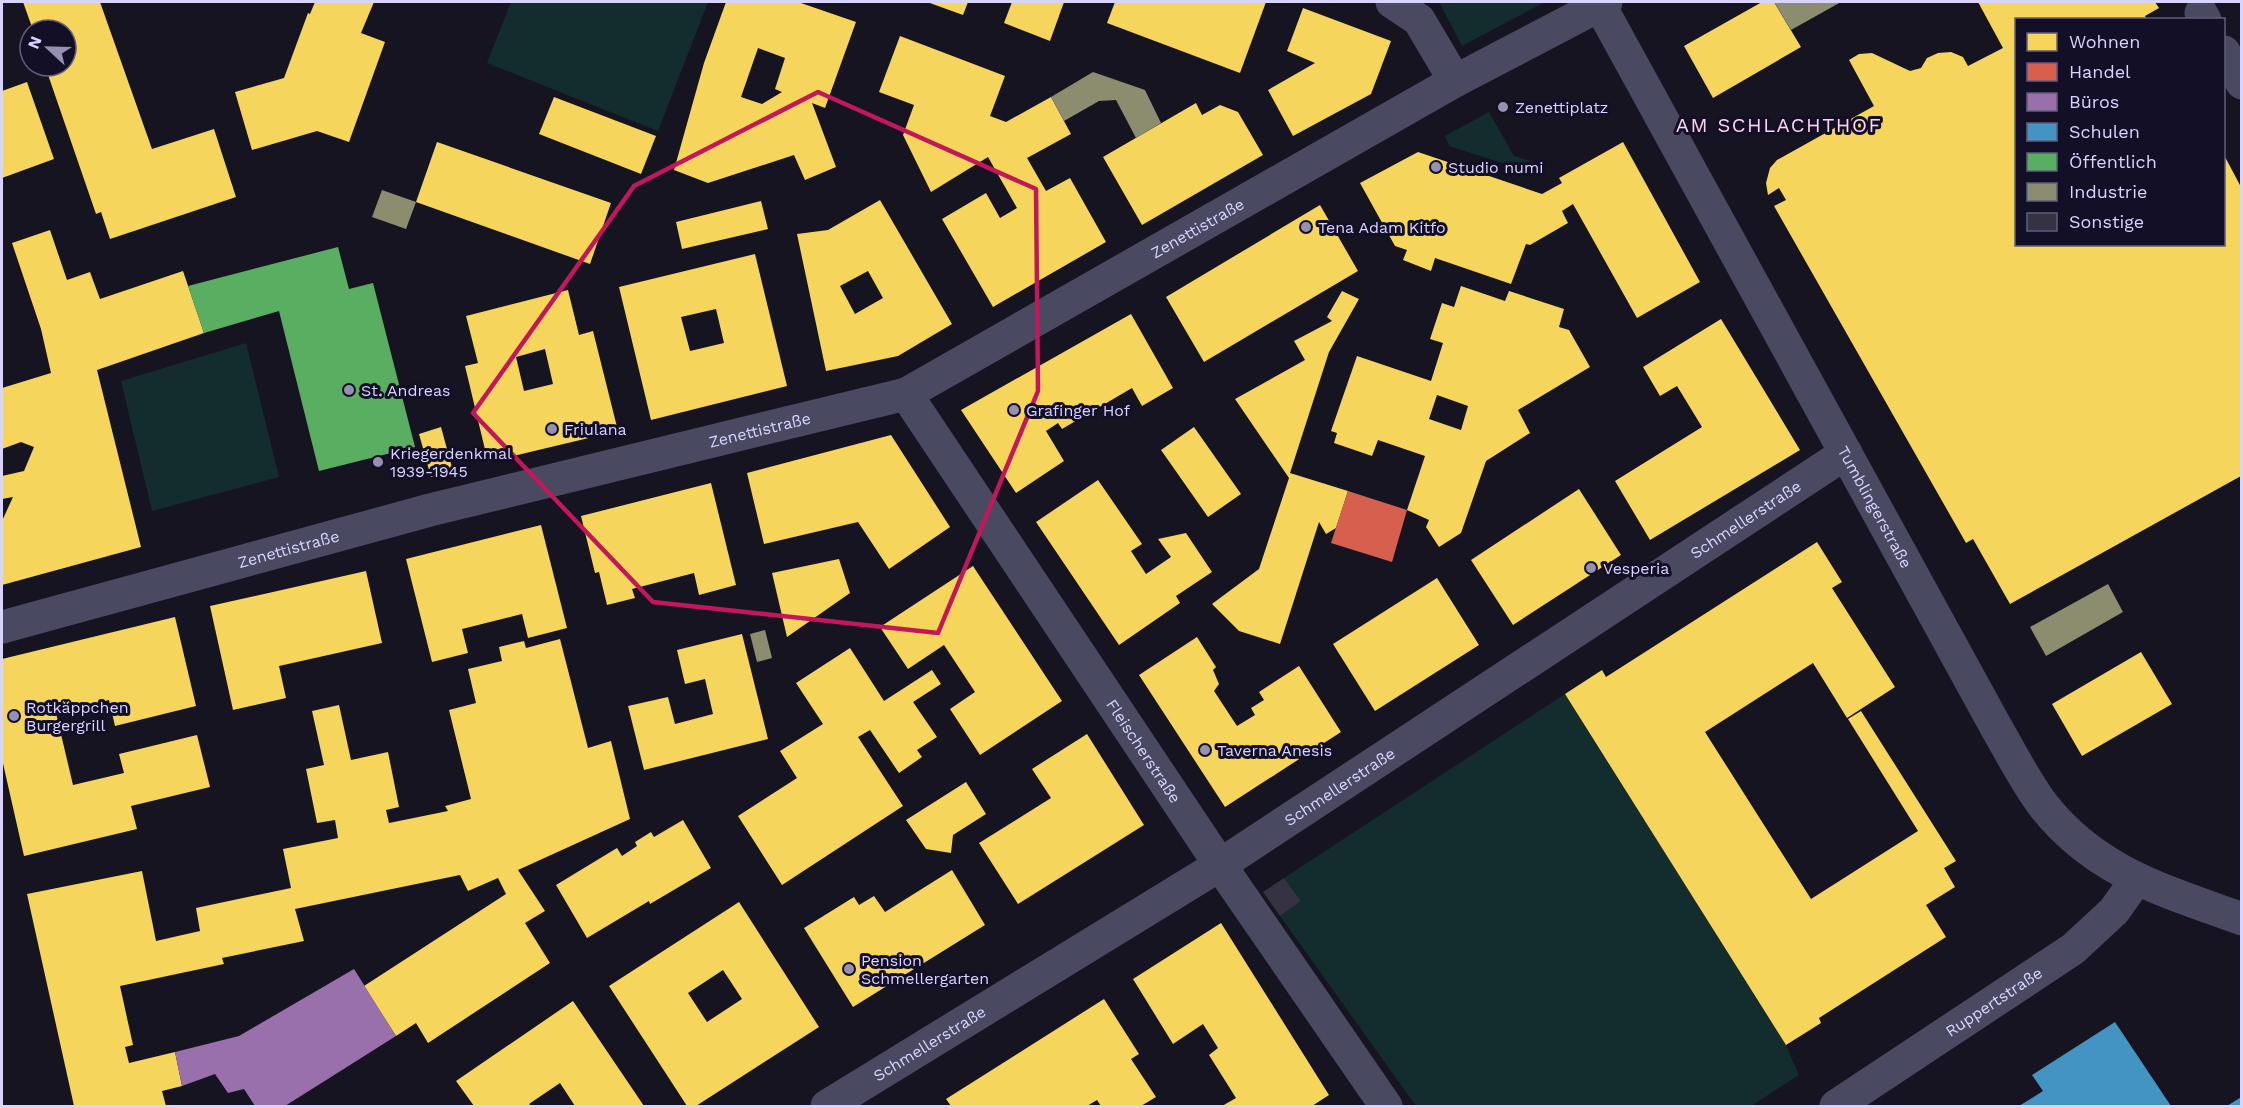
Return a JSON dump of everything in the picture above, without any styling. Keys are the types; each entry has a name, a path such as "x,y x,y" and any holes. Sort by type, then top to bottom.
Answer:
{"street":[{"path":"1392,2 1419,20 1455,81 1601,3"},
{"name":"Tumblingerstraße","path":"1601,3 1996,727 2042,804 2069,834 2092,854 2136,880 2241,920"},
{"path":"2225,55 2241,83"},
{"name":"Zenettistraße","path":"2,627 430,510 906,394 1455,81"},
{"name":"Fleischerstraße","path":"906,394 1220,865 1386,1107"},
{"name":"Schmellerstraße","path":"827,1107 1220,865 1846,453"},
{"name":"Ruppertstraße","path":"1836,1107 2073,949 2114,912 2136,880"}],"highlighted area":[{"path":"818,92 1036,189 1038,391 938,633 653,602 473,413 634,186"}],"green space":[{"path":"511,2 708,2 658,131 487,63"},
{"path":"1439,2 1545,2 1462,46"},
{"path":"1489,112 1514,156 1534,162 1532,168 1524,170 1449,146 1445,136"},
{"path":"246,343 279,477 152,511 121,381"},
{"path":"1565,694 1786,1045 1799,1075 1751,1106 1416,1106 1280,916 1301,901 1284,878"}],"building: Wohnen":[{"path":"23,2 100,2 152,149 214,129 236,197 110,239 101,212 96,214 49,78 78,78 78,18 29,18"},
{"path":"315,2 374,2 361,33 385,42 349,142 317,131 252,150 235,92 284,78 308,13 310,14"},
{"path":"726,2 798,2 856,22 825,108 812,103 836,167 805,180 794,155 708,183 674,170 704,63","holes":["758,48 785,58 775,89 782,92 762,104 741,97"]},
{"path":"927,2 968,2 963,15"},
{"path":"1012,2 1064,2 1050,41 1004,23"},
{"path":"1115,2 1266,2 1240,73 1107,23"},
{"path":"1762,2 1774,2 1801,47 1713,98 1684,46"},
{"path":"1978,2 2155,2 2159,8 2145,16 2146,18 2015,18 2015,246 2225,246 2225,157 2241,187 2241,476 2010,604 1973,539 1966,543 1774,206 1786,200 1779,188 1768,195 1766,183 1770,168 1777,160 1874,106 1849,60 1859,54 1872,53 1910,71 1921,68 1927,58 1938,53 1951,52 1963,57 1968,66 2003,48"},
{"path":"1303,8 1391,41 1371,94 1293,136 1268,90 1315,63 1287,51"},
{"path":"900,36 1005,76 990,116 1006,122 1051,97 1071,134 1027,158 1046,191 1070,178 1106,242 993,307 942,219 986,193 1000,218 1017,208 988,157 931,192 903,135 914,105 879,92"},
{"path":"27,82 54,159 2,178 2,91"},
{"path":"554,97 656,136 641,174 539,134"},
{"path":"1196,103 1202,115 1220,105 1238,112 1263,155 1142,225 1103,157"},
{"path":"437,142 611,203 590,264 416,202"},
{"path":"1623,142 1700,282 1637,318 1573,204 1562,211 1568,223 1530,245 1526,244 1511,284 1435,258 1431,271 1403,260 1407,250 1395,246 1360,183 1418,152 1542,194 1562,183 1559,178"},
{"path":"880,200 952,324 898,356 826,371 797,234 828,230","holes":["868,271 883,298 855,314 840,286"]},
{"path":"761,201 768,229 682,249 676,222"},
{"path":"1320,205 1358,271 1204,362 1166,297"},
{"path":"50,230 67,280 90,272 100,299 183,271 204,333 97,370 141,547 2,585 2,521 13,497 2,499 2,476 24,471 34,447 21,442 2,449 2,388 51,373 41,329 12,243"},
{"path":"755,254 787,386 651,420 619,287","holes":["716,309 724,343 690,351 681,317"]},
{"path":"1461,286 1505,301 1509,291 1564,309 1559,327 1569,330 1590,367 1518,410 1530,433 1486,461 1461,533 1439,547 1426,527 1429,520 1407,510 1425,456 1378,440 1372,456 1334,443 1337,433 1331,431 1357,356 1431,381 1443,343 1430,339 1442,303 1454,307","holes":["1437,395 1468,406 1461,430 1429,419"]},
{"path":"568,290 579,335 593,331 618,431 488,462 465,366 478,363 466,316","holes":["545,349 553,384 524,391 516,357"]},
{"path":"1342,291 1359,299 1329,352 1290,473 1348,491 1336,528 1326,534 1319,522 1280,644 1239,631 1212,604 1259,569 1289,478 1235,399 1305,360 1294,341 1332,321 1327,317"},
{"path":"1131,314 1173,388 1142,406 1132,388 1062,429 1058,423 1046,431 1064,461 1016,493 961,410"},
{"path":"1721,319 1800,450 1650,540 1615,481 1702,427 1677,386 1660,396 1643,367"},
{"path":"441,427 453,471 431,477 419,434"},
{"path":"1194,427 1241,494 1208,517 1161,450"},
{"path":"891,435 950,527 889,569 858,522 764,544 747,473"},
{"path":"1098,480 1142,544 1131,551 1146,574 1171,557 1158,539 1186,533 1212,572 1176,596 1180,603 1119,645 1036,522"},
{"path":"711,483 736,585 699,595 694,573 632,589 635,598 607,605 599,572 595,573 581,516"},
{"path":"1579,489 1621,555 1513,625 1471,560"},
{"path":"541,525 567,628 528,638 522,614 462,629 468,653 432,662 406,559"},
{"path":"1817,542 1842,582 1832,588 1895,687 1847,718 1813,663 1705,732 1811,899 1918,831 1848,719 1861,711 1956,861 1944,868 1955,887 1926,905 1946,937 1819,1018 1821,1023 1786,1045 1565,694 1602,670 1606,677"},
{"path":"839,559 850,593 787,637 772,573"},
{"path":"973,566 1062,701 980,755 950,709 975,692 944,645 908,669 880,627"},
{"path":"366,571 382,643 279,666 286,698 233,710 210,606"},
{"path":"1437,578 1479,645 1375,711 1333,644"},
{"path":"175,617 196,706 115,726 109,700 56,713 73,785 124,773 119,754 197,735 210,787 131,806 137,829 24,856 2,759 2,659"},
{"path":"742,634 768,739 644,770 628,706 668,697 675,724 713,714 705,679 685,684 677,650"},
{"path":"1197,637 1216,667 1213,670 1219,684 1214,691 1237,726 1255,715 1251,708 1264,700 1259,692 1299,666 1341,732 1225,807 1139,675"},
{"path":"560,639 588,748 611,741 630,819 518,870 545,911 525,923 550,963 428,1043 416,1023 396,1036 364,986 506,894 498,878 468,891 460,875 295,909 304,941 222,958 224,964 120,986 133,1045 125,1047 129,1063 175,1052 182,1086 162,1091 166,1106 74,1106 27,894 142,871 156,941 200,931 196,908 291,888 283,849 338,838 335,820 317,823 306,769 324,765 312,711 339,705 351,760 388,752 399,807 386,810 389,823 448,811 445,806 471,799 449,710 476,703 468,669 502,661 499,647 524,641 526,648"},
{"path":"850,648 884,701 932,670 941,684 913,702 937,737 917,750 922,757 899,773 870,730 858,737 903,806 782,885 738,816 797,778 780,751 823,724 796,683"},
{"path":"2141,652 2172,704 2082,756 2052,704"},
{"path":"1087,734 1144,825 1018,904 979,843 1051,798 1032,769"},
{"path":"966,782 986,814 953,835 951,853 926,849 906,820"},
{"path":"683,820 711,868 587,938 556,885 617,848 622,856 637,846 635,842 651,832 654,837"},
{"path":"952,870 985,925 853,1007 804,928 854,897 859,905 874,896 885,912"},
{"path":"739,902 819,1027 696,1106 687,1106 609,986","holes":["723,970 742,999 707,1022 688,993"]},
{"path":"1221,923 1329,1095 1312,1106 1222,1106 1236,1098 1209,1055 1218,1048 1203,1024 1173,1044 1133,979"},
{"path":"1104,999 1139,1054 1131,1059 1156,1097 1141,1106 1101,1106 1097,1100 1087,1106 951,1106 946,1099"},
{"path":"573,1001 644,1106 575,1106 560,1083 529,1104 531,1106 474,1106 456,1081"}],"building: Handel":[{"path":"1348,491 1407,510 1392,562 1331,543"}],"building: Büros":[{"path":"354,969 396,1036 285,1106 255,1106 244,1089 228,1093 215,1074 182,1086 175,1052 239,1036"}],"building: Schulen":[{"path":"2115,1022 2171,1106 2019,1106 2043,1091 2032,1075"},
{"path":"2242,1097 2242,1106 2227,1106 2238,1099"}],"building: Öffentlich":[{"name":"St. Andreas","path":"338,247 349,289 373,283 415,447 319,471 279,311 204,333 188,286"}],"building: Industrie":[{"path":"1774,2 1841,2 1791,30"},
{"path":"1093,72 1145,90 1161,123 1136,138 1116,100 1099,101 1064,121 1051,97"},
{"path":"382,190 416,202 406,229 372,217"},
{"path":"2108,584 2123,612 2046,656 2030,627"},
{"path":"765,630 772,658 757,662 750,634"}],"building: Sonstige":[{"path":"1284,878 1301,901 1280,916 1263,892"}],"place":[{"name":"Zenettiplatz","path":"1503,107"},
{"name":"Studio numi","path":"1436,167"},
{"name":"Tena Adam Kitfo","path":"1306,227"},
{"name":"St. Andreas","path":"349,390"},
{"name":"Grafinger Hof","path":"1014,410"},
{"name":"Friulana","path":"552,429"},
{"name":"Kriegerdenkmal 1939-1945","path":"378,462"},
{"name":"Vesperia","path":"1591,568"},
{"name":"Rotkäppchen Burgergrill","path":"14,716"},
{"name":"Taverna Anesis","path":"1205,750"},
{"name":"Pension Schmellergarten","path":"849,969"}],"district":[{"name":"AM SCHLACHTHOF","path":"1779,125"}]}
